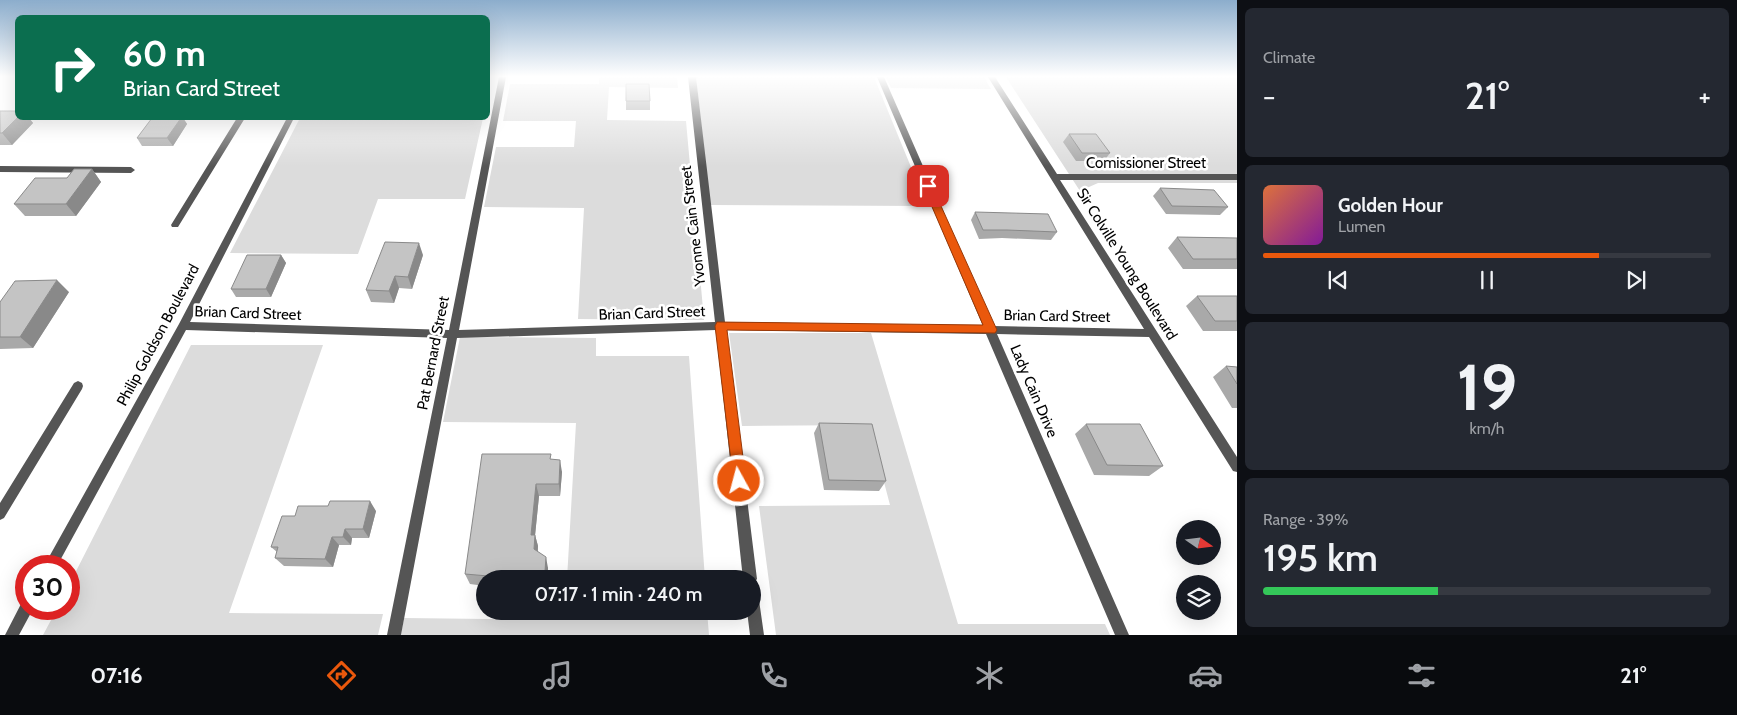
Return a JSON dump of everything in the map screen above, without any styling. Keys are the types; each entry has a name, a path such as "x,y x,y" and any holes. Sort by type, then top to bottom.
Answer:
{"street":[{"name":"Pat Bernard Street","path":"394,635 497,107"},
{"name":"Yvonne Cain Street","path":"695,107 749,570"},
{"name":"Lady Cain Drive","path":"893,107 1122,635"},
{"name":"Sir Colville Young Boulevard","path":"1009,107 1237,467"},
{"path":"175,225 240,120"},
{"name":"Philip Goldson Boulevard","path":"56,555 183,326 289,120"},
{"path":"0,169 131,170"},
{"name":"Comissioner Street","path":"1054,177 1237,177"},
{"name":"Brian Card Street","path":"183,326 452,334 721,326 1152,333"},
{"path":"0,514 78,386"},
{"path":"12,635 20,620"},
{"path":"755,620 757,635"}],"shaded area":[{"path":"506,107 608,107 607,120 686,121 704,320 578,319 584,208 484,207 496,147 574,147 576,121 503,121"},
{"path":"699,107 886,107 927,206 710,205"},
{"path":"1025,107 1237,107 1237,183 1098,183 1080,191"},
{"path":"299,120 483,120 465,199 378,199 358,254 230,253"},
{"path":"729,333 871,333 958,624 1105,624 1110,635 776,635 759,506 890,505 869,425 742,426"},
{"path":"460,337 596,338 596,356 689,356 704,570 568,570 576,423 443,422"},
{"path":"191,345 323,345 229,613 383,614 378,635 43,635 51,620 80,620 80,563"},
{"path":"404,618 476,620 708,620 709,635 401,635"}],"building":[{"path":"0,111 15,111 15,120 0,133"},
{"path":"150,120 180,120 167,138 137,138"},
{"path":"1069,134 1096,134 1110,153 1082,153"},
{"path":"74,169 92,169 66,204 14,204 35,178 67,178"},
{"path":"1160,188 1214,190 1228,207 1172,206"},
{"path":"975,212 1048,214 1057,232 983,230"},
{"path":"1177,237 1237,238 1237,259 1193,259"},
{"path":"385,242 419,243 408,277 395,276 389,291 366,290"},
{"path":"247,255 281,255 266,289 231,289"},
{"path":"57,280 20,337 0,337 0,302 15,281"},
{"path":"1197,296 1237,296 1237,321 1215,321"},
{"path":"1226,366 1237,367 1237,384"},
{"path":"819,423 872,424 886,481 829,480"},
{"path":"1086,424 1140,424 1163,466 1107,465"},
{"path":"482,454 551,454 550,459 560,460 559,484 536,484 531,535 535,535 534,549 546,557 545,570 476,570 476,575 465,574"},
{"path":"330,501 370,501 363,529 345,529 343,537 332,537 325,559 275,558 278,547 271,547 282,516 295,516 298,506 328,506"}],"route":[{"path":"739,481 721,326 991,330 928,186"}]}
